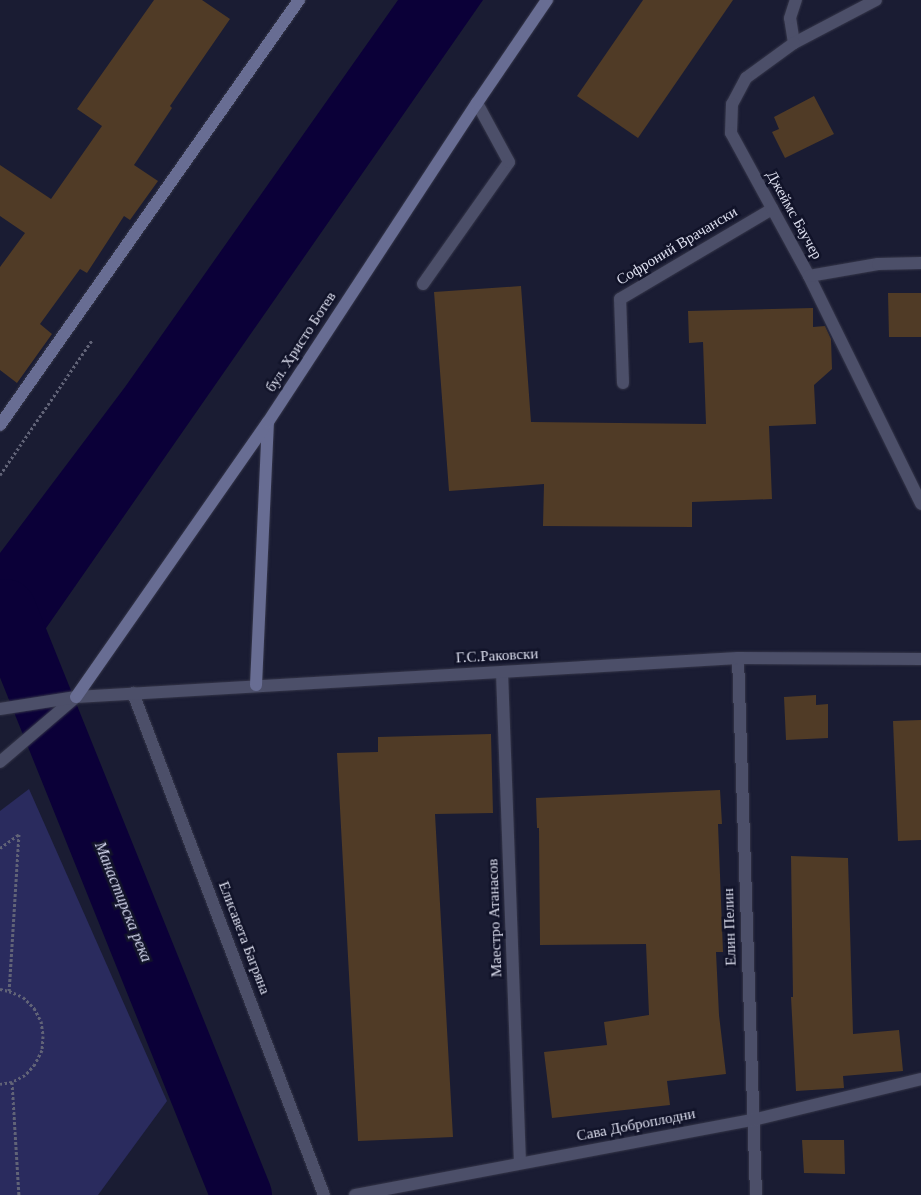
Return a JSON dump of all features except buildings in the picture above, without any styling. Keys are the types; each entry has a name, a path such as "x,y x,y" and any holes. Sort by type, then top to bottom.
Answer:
{"main road":[{"path":"0,425 300,0"},
{"name":"бул. Христо Ботев","path":"76,697 268,422 477,103 547,0"},
{"path":"256,685 268,422"}],"street":[{"path":"794,43 790,18 796,0"},
{"name":"Джеймс Баучер","path":"876,0 794,43 746,78 732,104 731,133 809,276 921,504"},
{"path":"424,284 509,162 477,103"},
{"name":"Софроний Врачански","path":"623,383 620,299 772,209"},
{"path":"809,276 878,264 921,263"},
{"name":"Г.С.Раковски","path":"5,709 76,697 133,693 738,658 921,659"},
{"name":"Елин Пелин","path":"738,658 756,1195"},
{"name":"Маестро Атанасов","path":"502,672 520,1163"},
{"name":"Елисавета Багряна","path":"133,693 324,1195"},
{"path":"0,762 76,697"},
{"name":"Сава Доброплодни","path":"355,1195 753,1120 921,1079"}],"path":[{"path":"0,848 19,834 9,991"},
{"path":"0,990 9,991 23,997 34,1008 41,1021 43,1036 42,1050 35,1064 25,1075 12,1082 0,1084"},
{"path":"12,1082 19,1195"}],"shaded area":[{"path":"398,0 483,0 35,644 0,645 0,553 125,387"},
{"path":"29,789 167,1101 98,1195 0,1195 0,811"}],"waterway":[{"name":"Манастирска река","path":"5,609 241,1195"}]}
